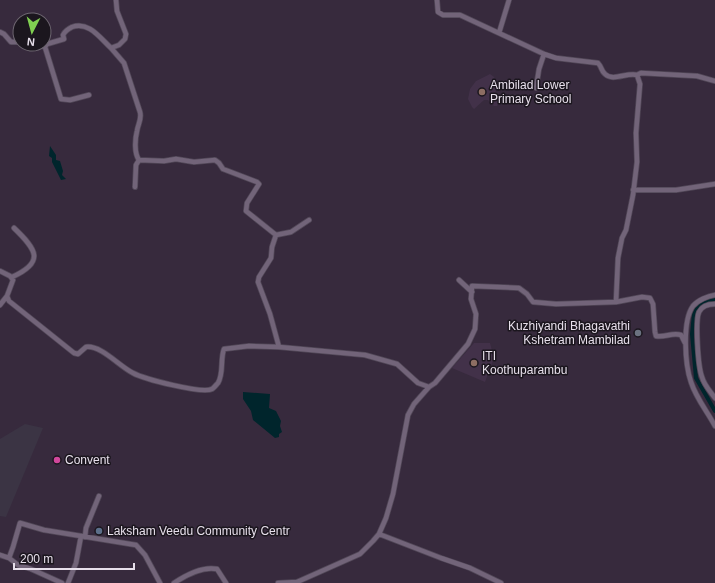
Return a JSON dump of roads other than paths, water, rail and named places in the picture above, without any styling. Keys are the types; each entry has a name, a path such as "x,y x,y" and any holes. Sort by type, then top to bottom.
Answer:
{"street":[{"path":"112,48 120,45 125,39 126,34 117,11 116,0"},
{"path":"437,0 438,12 443,14 460,15 544,54 556,58 598,63 605,74 610,77 641,73 697,76 715,81"},
{"path":"499,33 509,0"},
{"path":"52,43 64,39 64,32 74,26 87,27 112,48 124,63 141,117 136,140 136,156 139,160"},
{"path":"0,32 12,42"},
{"path":"105,43 120,45"},
{"path":"47,52 61,99 70,100 89,95"},
{"path":"536,88 539,69 544,54"},
{"path":"616,302 618,258 622,238 626,230 637,162 636,133 640,84 637,74"},
{"path":"139,160 164,161 176,159 194,162 215,160 223,169 257,182 258,184 247,203 246,211 276,235 292,232 309,220"},
{"path":"135,187 136,165 139,160"},
{"path":"633,190 676,190 715,184"},
{"path":"12,277 29,268 34,258 34,253 30,246 14,228"},
{"path":"276,235 272,247 271,258 258,282 270,314 279,346"},
{"path":"0,271 12,277"},
{"path":"0,304 7,296 12,282 12,277"},
{"path":"459,280 472,292"},
{"path":"278,583 297,582 360,554 379,534 386,518 393,494 408,415 414,404 429,387 435,383 468,344 475,329 476,314 471,299 472,286 519,288 527,294 533,302 556,304 616,302 642,297 650,298 653,304 656,336 661,337 675,333 681,335 685,343"},
{"path":"715,295 698,301 694,306 690,313 685,343 688,372 691,382 715,426"},
{"path":"7,296 9,301 74,354 78,354 86,347 95,348 133,373 159,382 203,390 211,389 218,384 220,378 224,349 249,346 279,346 365,355 397,364 418,383 429,387"},
{"path":"715,304 704,307 698,316 699,370 704,382 715,398"},
{"path":"68,583 76,563 83,536 99,496"},
{"path":"8,558 20,523 44,530 136,545 145,555 160,583"},
{"path":"379,534 470,568 501,583"},
{"path":"0,555 8,558 18,565 31,568 62,583"},
{"path":"174,583 189,574 212,568 217,569 226,583"}],"waterway":[{"path":"715,300 698,306 694,314 692,334 696,378 715,411"}],"place":[{"name":"Ambilad Lower Primary School","path":"482,92"},
{"name":"Kuzhiyandi Bhagavathi Kshetram Mambilad","path":"638,333"},
{"name":"ITI Koothuparambu","path":"474,363"},
{"name":"Convent","path":"57,460"},
{"name":"Laksham Veedu Community Centr","path":"99,531"}]}
